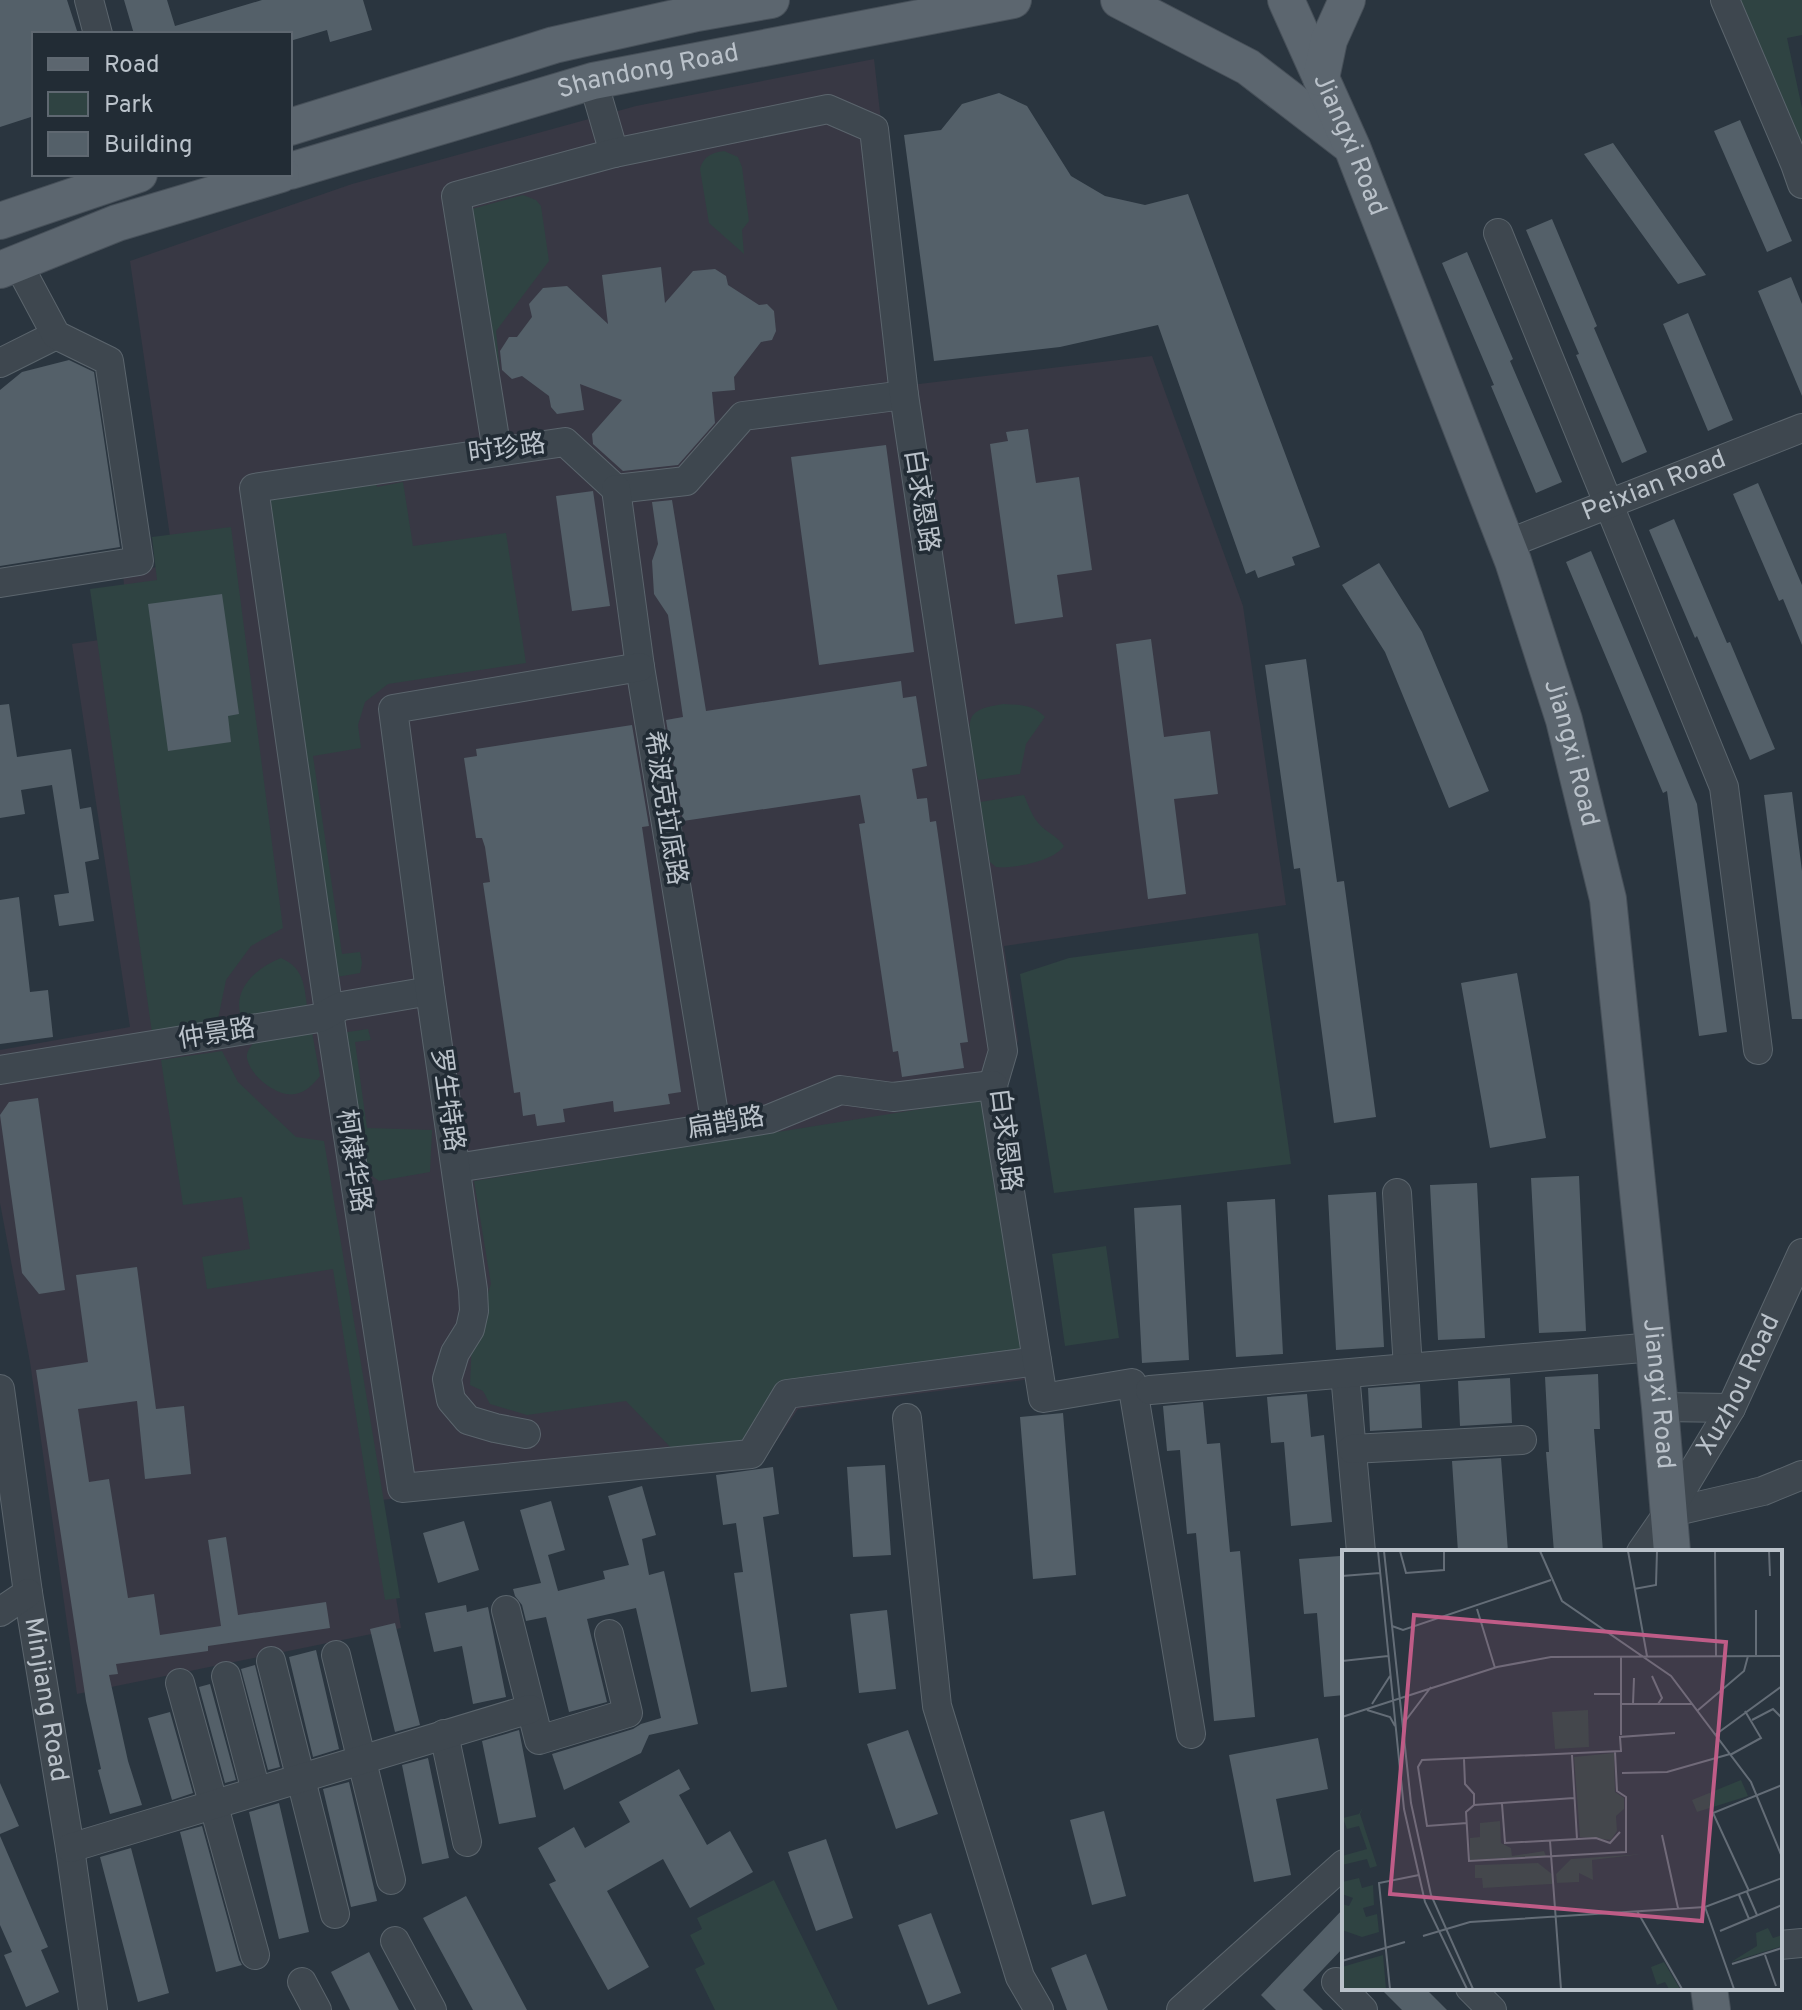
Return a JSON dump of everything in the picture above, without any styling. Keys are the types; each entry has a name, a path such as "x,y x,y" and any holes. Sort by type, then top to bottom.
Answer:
{"main road":[{"name":"Shandong Road","path":"292,126 554,45 771,0"},
{"name":"Shandong Road","path":"292,170 593,81 1013,0"},
{"path":"1119,0 1248,67 1352,147"},
{"name":"Jiangxi Road","path":"1286,0 1352,147 1507,544 1564,720 1608,899 1672,1550"},
{"path":"1321,78 1329,40 1347,0"},
{"path":"0,221 133,176"},
{"path":"8,266 117,223 274,176"},
{"path":"1709,1990 1712,2010"}],"street":[{"path":"89,0 97,32"},
{"path":"1725,0 1802,184"},
{"path":"497,451 456,196 614,153 593,81"},
{"name":"白求恩路","path":"614,153 828,109 874,129 904,395 1003,1051 993,1085 1043,1398 1132,1383 1191,1734"},
{"path":"1498,233 1724,787 1758,1050"},
{"path":"0,583 139,561 109,361 56,335 8,266"},
{"path":"0,363 56,335"},
{"path":"616,489 686,481 743,416 904,395"},
{"name":"Peixian Road","path":"1507,544 1802,428"},
{"name":"时珍路","path":"254,488 565,442 616,489"},
{"name":"柯棣华路","path":"254,488 329,1012 402,1488 751,1454 787,1394 1037,1361"},
{"name":"希波克拉底路","path":"616,489 640,667 716,1126"},
{"name":"罗生特路","path":"526,1434 468,1420 451,1400 447,1379 455,1353 470,1329 474,1311 473,1290 393,709 640,667"},
{"name":"仲景路","path":"0,1070 319,1018 342,1006 430,991"},
{"name":"扁鹊路","path":"456,1168 769,1119 840,1090 893,1097 993,1085"},
{"path":"1397,1193 1408,1368"},
{"name":"Xuzhou Road","path":"1642,1550 1731,1408 1802,1253"},
{"path":"1150,1390 1654,1347"},
{"path":"1345,1374 1361,1550"},
{"name":"Minjiang Road","path":"0,1389 28,1593 93,2010"},
{"path":"1660,1407 1731,1408"},
{"path":"907,1418 937,1706 1020,1977 1039,2010"},
{"path":"1352,1449 1522,1440"},
{"path":"1668,1513 1763,1491 1802,1475"},
{"path":"0,1612 28,1593"},
{"path":"506,1610 539,1740 628,1713 609,1634"},
{"path":"336,1655 391,1880"},
{"path":"271,1661 335,1914"},
{"path":"226,1676 256,1791"},
{"path":"180,1683 255,1955"},
{"path":"70,1848 530,1709"},
{"path":"444,1734 467,1842"},
{"path":"1199,2004 1342,1867"},
{"path":"395,1941 432,2010"},
{"path":"1782,1945 1802,1943"},
{"path":"302,1982 317,2010"},
{"path":"1336,1982 1342,1988"},
{"path":"1344,1990 1363,2010"},
{"path":"1472,1990 1492,2010"}],"shaded area":[{"path":"874,59 911,385 1152,356 1243,606 1286,905 1004,946 1018,1040 1005,1094 1054,1376 798,1409 760,1465 380,1500 401,1628 77,1694 30,1362 0,1203 0,1050 130,1027 72,644 128,636 123,573 174,564 130,261 352,184 636,106"}],"green space":[{"path":"1738,0 1802,0 1802,35 1787,38 1802,108 1802,149"},
{"path":"724,151 738,157 742,167 749,221 742,230 744,254 709,223 700,169 709,156"},
{"path":"523,195 536,200 541,206 549,261 496,331 500,371 488,372 472,209"},
{"path":"375,478 377,487 403,482 413,546 506,533 526,663 388,684 365,702 358,725 361,748 313,756 342,954 360,952 362,963 360,973 331,978 262,496"},
{"path":"231,527 283,928 251,946 226,980 217,1024 152,1033 90,589 157,580 152,537"},
{"path":"1003,704 1031,707 1045,717 1026,744 1020,774 978,780 971,746 971,720 979,710"},
{"path":"1024,795 1036,820 1064,846 1052,856 1033,863 996,867 990,862 980,802"},
{"path":"1258,933 1291,1164 1054,1193 1020,974 1069,958"},
{"path":"281,958 299,974 308,1012 240,1017 239,999 250,978 261,968"},
{"path":"368,1029 371,1040 355,1042 367,1128 432,1130 430,1172 379,1181 360,1167 341,1033"},
{"path":"312,1032 320,1076 306,1090 295,1094 280,1092 265,1084 253,1072 247,1056 255,1041"},
{"path":"222,1051 238,1082 296,1137 324,1141 400,1598 385,1600 333,1269 207,1289 202,1257 250,1249 242,1197 183,1205 161,1060"},
{"path":"983,1099 1026,1353 780,1383 743,1446 674,1451 626,1401 527,1415 490,1404 483,1391 470,1385 472,1339 491,1284 474,1181"},
{"path":"1106,1246 1119,1338 1065,1346 1052,1254"},
{"path":"774,1880 838,2010 715,2010 695,1969 705,1964 690,1935 702,1929 697,1918"}],"building":[{"path":"0,0 67,0 77,32 32,32 32,117 0,127"},
{"path":"124,0 167,0 175,26 262,0 363,0 372,30 330,42 327,30 292,40 292,32 133,32"},
{"path":"999,93 1027,106 1071,176 1105,196 1145,205 1188,194 1320,547 1292,557 1295,565 1258,578 1255,570 1246,574 1158,325 1060,347 934,361 904,135 941,130 962,104"},
{"path":"1740,120 1792,241 1767,252 1714,131"},
{"path":"1613,143 1706,275 1678,284 1584,154"},
{"path":"1552,219 1647,452 1622,463 1526,230"},
{"path":"1467,252 1562,482 1536,493 1442,263"},
{"path":"661,267 665,303 693,271 715,269 726,276 728,285 759,305 767,304 774,311 776,331 772,340 761,342 734,377 735,390 712,392 715,423 678,465 623,471 593,444 592,434 622,400 580,384 584,410 557,414 551,407 549,396 522,376 512,379 502,370 500,351 509,337 517,337 532,317 529,304 543,288 567,286 608,324 602,275"},
{"path":"1791,277 1802,304 1802,396 1758,291"},
{"path":"1688,313 1733,420 1708,431 1663,324"},
{"path":"69,360 94,372 120,547 0,566 0,390 22,372"},
{"path":"1028,429 1036,483 1079,477 1092,570 1057,575 1063,617 1015,624 990,444 1008,441 1006,432"},
{"path":"886,445 914,652 819,665 791,457"},
{"path":"1758,483 1802,585 1802,645 1783,599 1779,601 1733,494"},
{"path":"593,491 610,606 572,611 556,496"},
{"path":"672,500 706,711 901,681 903,698 916,696 927,766 912,769 917,799 927,798 930,822 936,821 968,1042 960,1043 964,1068 902,1077 898,1051 893,1052 859,824 865,823 860,795 683,821 666,720 683,717 668,615 654,594 652,561 658,544 652,502"},
{"path":"1674,519 1775,749 1750,760 1649,530"},
{"path":"1591,551 1697,804 1727,1032 1699,1036 1667,791 1663,793 1566,562"},
{"path":"1379,563 1422,632 1489,791 1449,808 1385,652 1342,585"},
{"path":"222,594 239,714 228,716 231,742 168,751 148,604"},
{"path":"1151,639 1164,737 1210,731 1218,794 1174,799 1186,894 1148,899 1116,644"},
{"path":"1306,659 1337,882 1344,881 1376,1117 1334,1123 1300,868 1294,869 1265,665"},
{"path":"9,704 17,757 71,749 80,809 91,807 99,859 85,862 94,921 59,926 54,895 69,893 52,785 21,790 25,814 0,818 0,705"},
{"path":"632,725 649,826 642,827 681,1092 668,1094 670,1104 614,1112 613,1101 563,1109 565,1122 537,1126 535,1114 523,1116 520,1092 514,1093 483,883 490,882 485,847 482,838 476,838 464,758 477,756 476,749"},
{"path":"1792,792 1802,871 1802,1019 1792,1019 1764,795"},
{"path":"19,897 30,992 48,990 53,1037 0,1044 0,900"},
{"path":"1517,973 1546,1138 1490,1148 1461,983"},
{"path":"38,1098 65,1290 39,1294 22,1273 0,1115 9,1102"},
{"path":"1579,1176 1586,1331 1539,1333 1531,1178"},
{"path":"1477,1183 1485,1338 1438,1340 1430,1185"},
{"path":"1376,1192 1384,1347 1336,1350 1328,1195"},
{"path":"1275,1199 1283,1354 1236,1357 1227,1202"},
{"path":"1181,1205 1189,1360 1142,1363 1134,1208"},
{"path":"137,1267 156,1409 184,1406 191,1474 145,1479 137,1401 78,1409 89,1482 109,1479 128,1598 154,1594 160,1635 221,1626 208,1540 226,1537 238,1615 326,1602 330,1628 208,1646 208,1651 116,1664 118,1674 109,1675 128,1761 142,1805 110,1814 98,1770 101,1769 86,1701 36,1370 88,1362 76,1275"},
{"path":"1598,1374 1600,1429 1594,1429 1603,1550 1554,1550 1546,1452 1549,1452 1545,1377"},
{"path":"1510,1378 1512,1423 1460,1426 1458,1381"},
{"path":"1420,1384 1422,1428 1370,1431 1368,1388"},
{"path":"1307,1394 1311,1437 1324,1435 1332,1522 1291,1526 1284,1442 1271,1443 1267,1397"},
{"path":"1203,1402 1207,1444 1220,1443 1230,1552 1240,1551 1255,1717 1214,1721 1196,1533 1187,1534 1180,1450 1167,1451 1163,1406"},
{"path":"1063,1413 1076,1575 1033,1579 1020,1417"},
{"path":"1501,1458 1508,1550 1458,1550 1452,1461"},
{"path":"885,1465 891,1555 853,1557 847,1467"},
{"path":"773,1467 779,1514 763,1517 787,1687 751,1692 734,1573 743,1572 736,1523 723,1525 716,1475"},
{"path":"642,1486 656,1535 642,1539 649,1575 664,1571 698,1724 649,1735 641,1753 564,1790 552,1754 661,1718 636,1608 587,1619 607,1702 569,1712 546,1617 526,1621 513,1589 541,1583 520,1510 551,1501 565,1550 548,1555 558,1591 605,1579 603,1571 629,1565 608,1496"},
{"path":"464,1521 479,1570 438,1583 423,1533"},
{"path":"1340,1556 1342,1695 1324,1697 1317,1613 1304,1614 1299,1559"},
{"path":"466,1605 467,1612 488,1607 506,1697 473,1704 462,1646 434,1652 425,1613"},
{"path":"887,1610 896,1689 859,1693 850,1614"},
{"path":"395,1623 420,1725 395,1732 370,1629"},
{"path":"316,1650 339,1749 313,1757 289,1657"},
{"path":"255,1665 280,1767 268,1770 241,1669"},
{"path":"210,1684 236,1780 225,1783 199,1687"},
{"path":"170,1712 193,1793 172,1800 148,1718"},
{"path":"519,1730 536,1817 499,1824 482,1741"},
{"path":"908,1730 938,1814 896,1829 867,1744"},
{"path":"1318,1738 1328,1789 1276,1799 1291,1875 1254,1882 1229,1755"},
{"path":"428,1758 449,1858 422,1864 402,1765"},
{"path":"679,1769 690,1789 679,1795 707,1845 730,1831 753,1872 690,1908 663,1859 607,1891 649,1967 608,1990 549,1884 556,1881 538,1848 574,1827 585,1848 630,1822 619,1802"},
{"path":"349,1782 377,1901 351,1907 323,1789"},
{"path":"0,1783 19,1826 0,1834"},
{"path":"279,1803 309,1932 279,1939 249,1812"},
{"path":"1104,1811 1126,1896 1092,1905 1070,1820"},
{"path":"202,1826 242,1965 216,1972 180,1832"},
{"path":"0,1836 48,1947 41,1950 59,1992 26,2007 4,1955 12,1952 0,1925"},
{"path":"826,1839 853,1918 816,1931 788,1852"},
{"path":"131,1848 169,1993 138,2002 100,1857"},
{"path":"466,1896 527,2010 473,2010 423,1918"},
{"path":"1342,1910 1342,1949 1303,1990 1323,2010 1276,2010 1261,1995"},
{"path":"931,1913 961,1993 928,2005 898,1925"},
{"path":"369,1952 399,2010 350,2010 331,1972"},
{"path":"1086,1954 1108,2010 1067,2010 1051,1968"},
{"path":"1382,1990 1427,1990 1447,2010 1402,2010"}]}
